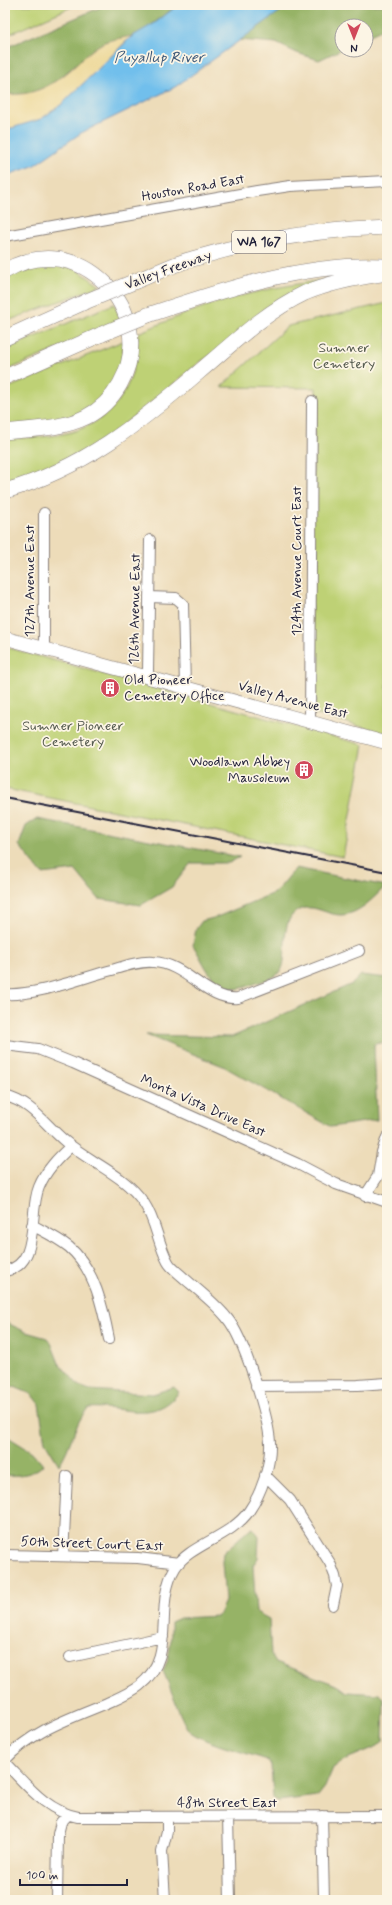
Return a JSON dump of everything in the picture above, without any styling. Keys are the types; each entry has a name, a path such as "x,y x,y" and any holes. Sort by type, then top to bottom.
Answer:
{"highway":[{"name":"Valley Freeway","path":"5,338 56,314 191,259 259,242 328,230 387,227"},
{"path":"5,271 19,263 43,258 68,261 87,269 104,282 119,299 127,319 131,345 129,360 124,376 116,390 97,410 85,418 71,422 5,432"},
{"path":"5,377 148,315 206,296 269,279 331,268 387,266"},
{"path":"5,491 57,473 119,438 253,326 282,306 317,288 362,277 387,273"},
{"path":"5,332 56,314"}],"main road":[{"name":"Valley Avenue East","path":"5,638 387,743"}],"street":[{"name":"Houston Road East","path":"5,236 290,186 387,182"},
{"name":"124th Avenue Court East","path":"310,721 312,401"},
{"name":"127th Avenue East","path":"44,513 44,649"},
{"name":"126th Avenue East","path":"143,676 148,671 150,540"},
{"path":"149,597 176,598 183,604 185,687"},
{"path":"5,994 25,994 128,965 155,962 173,966 224,998 238,998 359,951"},
{"name":"Monta Vista Drive East","path":"5,1045 38,1049 73,1063 365,1196 387,1202"},
{"path":"5,1096 18,1101 33,1110 71,1146 127,1184 145,1204 153,1219 167,1261 231,1323 245,1354 256,1386 270,1442 265,1475 258,1497 246,1515 230,1530 202,1545 179,1563 171,1577 165,1598 162,1650 152,1675 138,1687 31,1738 14,1750 5,1762"},
{"path":"365,1196 378,1176 382,1152 387,1137"},
{"path":"5,1271 18,1266 24,1261 28,1251 32,1214 39,1186 52,1164 71,1146"},
{"path":"32,1225 70,1248 84,1266 102,1303 109,1339"},
{"path":"256,1386 358,1385 387,1383"},
{"path":"265,1475 290,1500 330,1563 336,1576 337,1586 333,1605"},
{"path":"63,1556 67,1476"},
{"name":"50th Street Court East","path":"5,1555 138,1558 179,1563"},
{"path":"70,1657 151,1638 163,1637"},
{"name":"48th Street East","path":"5,1762 47,1805 68,1815 78,1817 387,1816"},
{"path":"57,1900 58,1834 61,1822 68,1815"},
{"path":"322,1816 324,1900"},
{"path":"165,1900 162,1851 167,1831 167,1817"},
{"path":"228,1817 230,1900"}],"green space":[{"path":"5,5 76,5 5,36"},
{"path":"106,5 178,5 151,26 139,33 101,44 62,76 45,87 27,93 5,94 5,48"},
{"path":"289,5 387,5 387,27 374,33 374,18 334,18 334,53 319,60 297,53 276,43 239,40"},
{"path":"45,263 75,268 100,286 5,322 5,277"},
{"path":"324,280 200,362 96,447 5,486 5,439 51,436 69,433 93,423 106,414 116,404 130,379 137,349 138,333 190,312 229,299 276,288"},
{"name":"Sumner Cemetery","path":"387,303 387,734 312,713 311,531 316,388 221,387 288,326"},
{"path":"114,304 122,322 5,371 5,349"},
{"path":"123,341 121,365 117,376 104,395 86,411 67,419 5,426 5,389"},
{"name":"Sumner Pioneer Cemetery","path":"5,647 364,745 343,857 6,789"},
{"path":"37,819 240,857 229,863 191,863 172,887 141,905 99,899 75,870 42,874 19,845 26,826"},
{"path":"296,868 386,886 366,905 348,914 335,914 314,908 297,911 287,924 284,960 279,973 270,979 239,989 221,985 214,980 193,945 196,929 202,921 217,917 276,892"},
{"path":"361,975 387,978 387,1042 374,1044 377,1120 331,1127 223,1066 146,1035 232,1037 352,984"},
{"path":"5,1322 26,1332 47,1338 51,1343 59,1363 79,1386 90,1390 153,1394 174,1387 179,1392 170,1402 159,1408 148,1411 88,1408 79,1421 67,1451 59,1465 45,1442 39,1404 31,1394 5,1383"},
{"path":"5,1435 32,1452 43,1465 30,1473 5,1475"},
{"path":"253,1528 259,1536 258,1558 253,1565 256,1612 269,1619 271,1654 276,1662 339,1686 347,1692 379,1694 384,1699 383,1741 378,1746 344,1760 333,1768 325,1787 318,1796 278,1801 273,1798 271,1765 267,1760 224,1747 200,1738 192,1733 183,1721 163,1671 166,1665 171,1642 171,1622 180,1618 218,1616 225,1601 222,1562 223,1553 245,1533"}],"sand":[{"path":"132,36 74,94 58,107 41,119 24,126 5,130 5,94 25,93 44,88 60,78 101,44 111,40"}],"water":[{"name":"Puyallup River","path":"178,5 289,5 175,87 81,133 33,166 5,176 5,130 41,119 62,104 131,37 155,23"}],"railway":[{"path":"5,798 387,872"}],"place":[{"name":"Old Pioneer Cemetery Office","path":"110,688"},
{"name":"Woodlawn Abbey Mausoleum","path":"304,770"}]}
